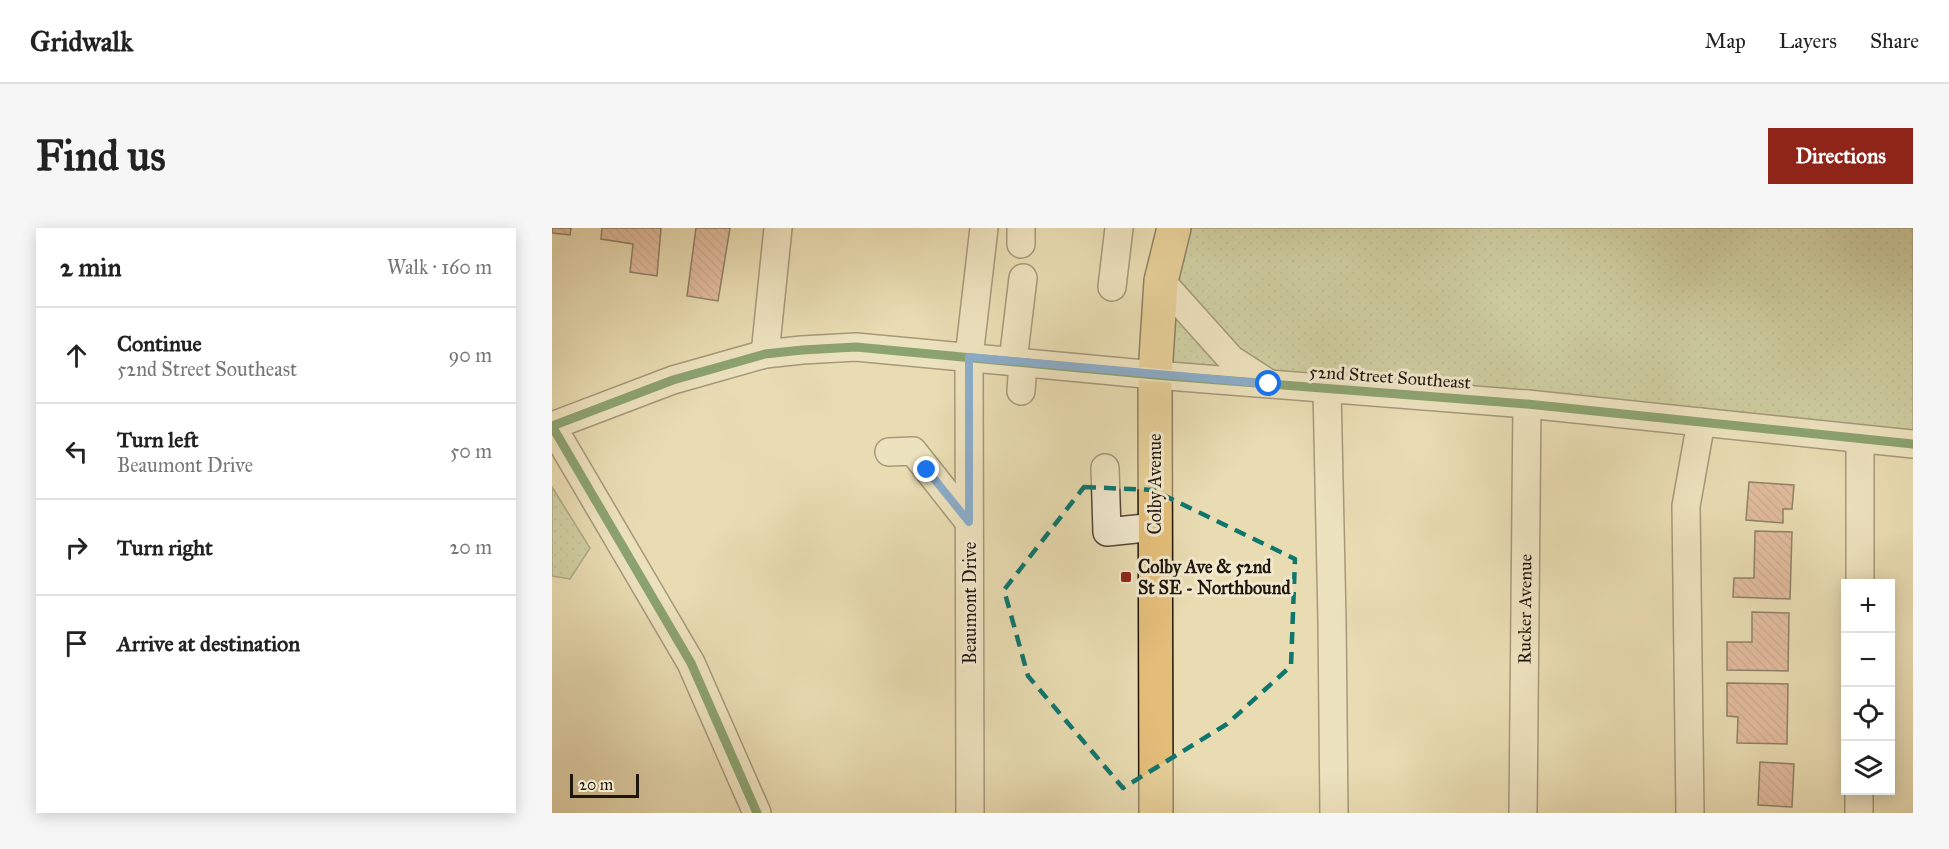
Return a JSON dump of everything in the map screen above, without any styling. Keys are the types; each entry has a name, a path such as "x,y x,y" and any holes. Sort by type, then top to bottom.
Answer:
{"main road":[{"name":"Colby Avenue","path":"1156,813 1155,375 1161,281 1172,228"}],"street":[{"path":"765,354 778,228"},
{"name":"Beaumont Drive","path":"970,813 969,357 984,228"},
{"path":"1112,287 1119,228"},
{"path":"1021,391 1018,362 1023,278"},
{"path":"1161,281 1231,359 1269,384"},
{"name":"52nd Street Southeast","path":"552,426 673,380 765,354 856,347 1155,375 1527,404 1913,444"},
{"path":"1327,389 1334,813"},
{"name":"Rucker Avenue","path":"1522,813 1527,404"},
{"path":"1689,813 1686,506 1701,422"},
{"path":"552,426 691,663 757,813"},
{"path":"1860,439 1860,579"},
{"path":"889,452 913,451 969,522"},
{"path":"1105,468 1107,532 1155,527"},
{"path":"1859,795 1859,813"}],"highlighted area":[{"path":"1084,487 1153,490 1295,559 1291,666 1227,724 1123,788 1028,676 1004,590"}],"green space":[{"path":"1174,228 1913,228 1913,444 1155,375"},
{"path":"552,487 590,548 570,579 552,576"}],"building":[{"path":"552,228 571,228 570,235 552,233"},
{"path":"602,228 661,228 657,276 630,272 633,244 601,239"},
{"path":"696,228 730,228 718,301 687,296"},
{"path":"1749,482 1794,485 1792,509 1783,509 1783,523 1746,520"},
{"path":"1755,531 1792,532 1790,599 1733,597 1734,578 1754,578"},
{"path":"1752,612 1789,613 1788,671 1727,670 1727,642 1752,642"},
{"path":"1727,683 1788,684 1787,744 1737,743 1738,717 1727,716"},
{"path":"1760,762 1794,764 1792,807 1758,805"}],"cycle path":[{"path":"552,426 673,380 765,354 856,347 1155,375 1527,404 1913,444"},
{"path":"552,426 691,663 757,813"}],"place":[{"name":"Colby Ave & 52nd St SE - Northbound","path":"1126,577"}],"route":[{"path":"927,470 969,522 969,357 1269,384"}]}
